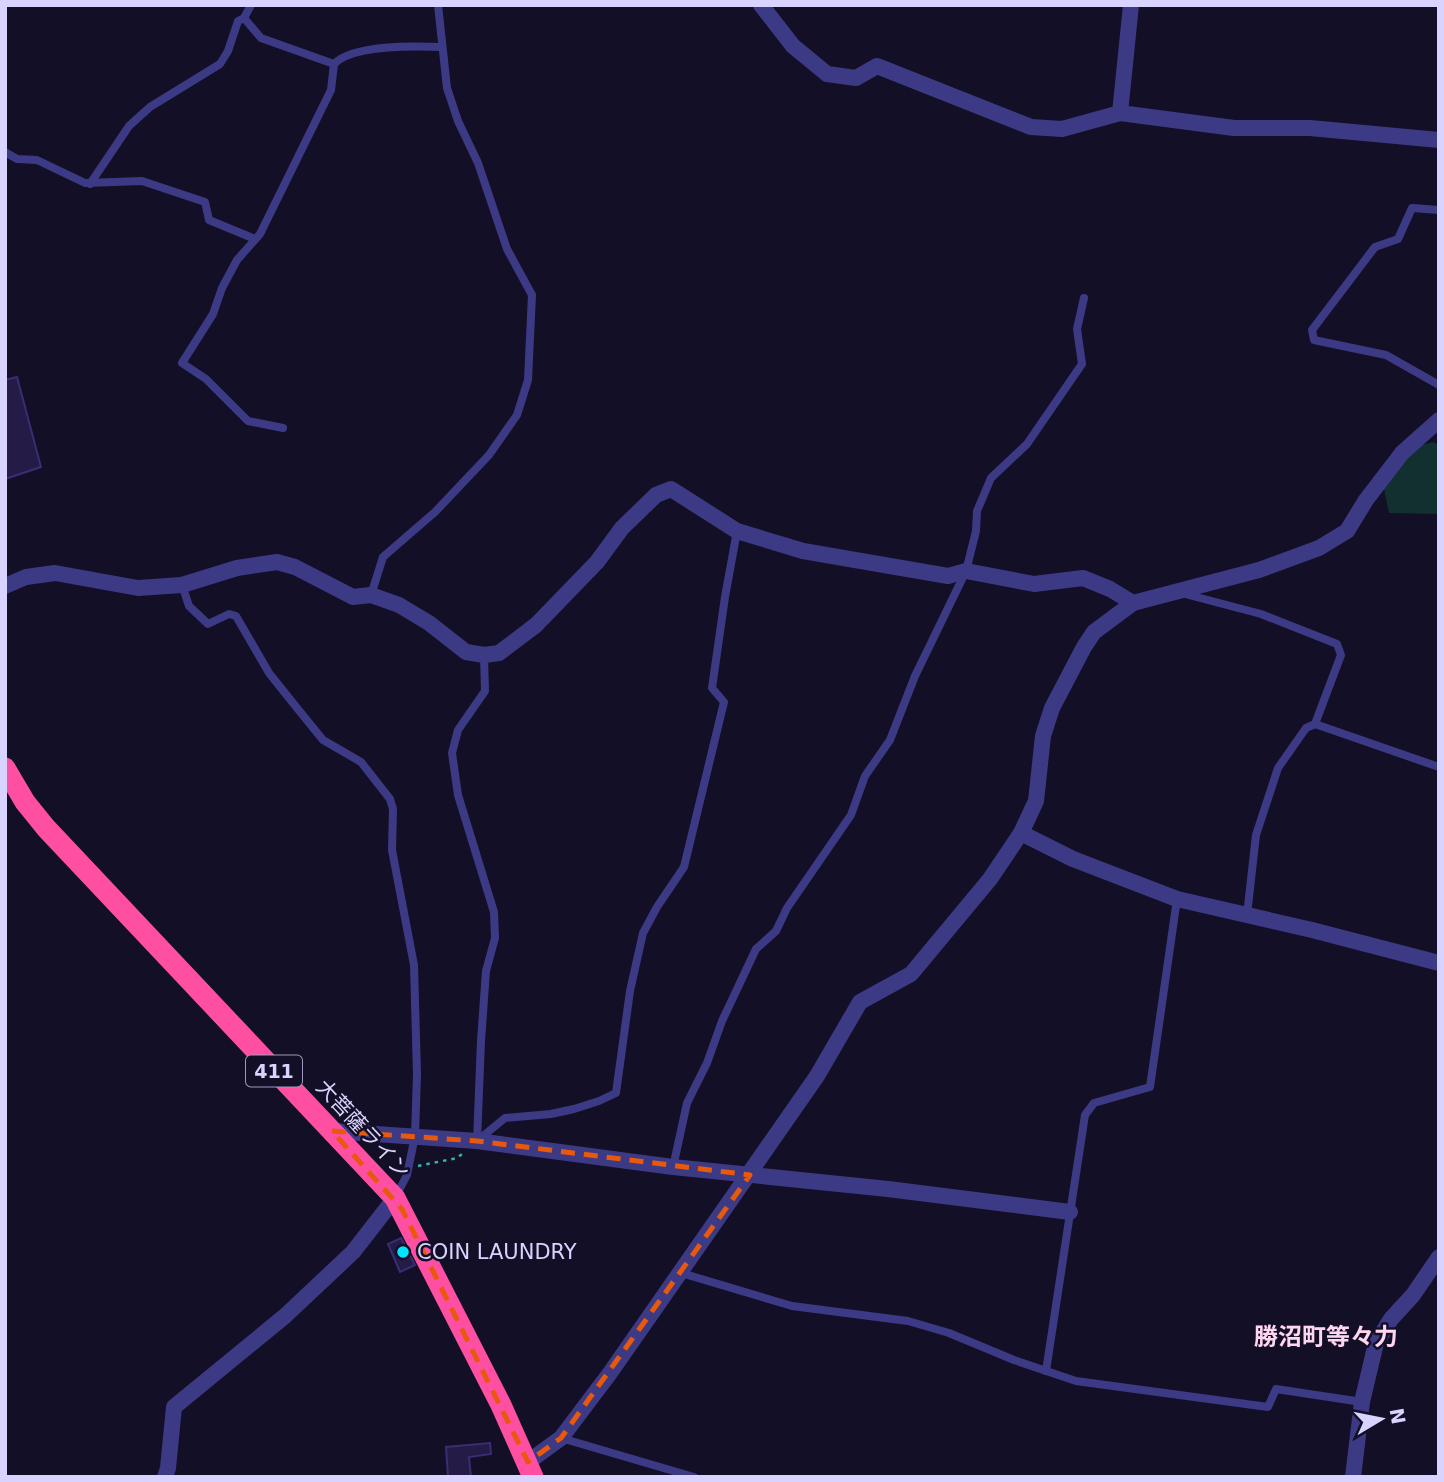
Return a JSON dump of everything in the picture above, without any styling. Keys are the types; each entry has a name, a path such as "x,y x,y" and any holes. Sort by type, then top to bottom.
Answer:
{"highway":[{"name":"大菩薩ライン","path":"5,768 25,802 46,828 395,1198 495,1392 530,1470"}],"street":[{"path":"761,5 793,46 827,75 856,78 877,66 1031,127 1062,129 1121,113 1234,128 1310,128 1439,140"},
{"path":"1121,113 1131,5"},
{"path":"530,1470 561,1438 681,1273 817,1076 860,1002 911,974 990,879 1021,833 1036,801 1043,736 1052,708 1094,632 1133,603 1259,570 1320,548 1347,531 1366,500 1402,453 1439,420"},
{"path":"5,586 26,577 55,573 138,588 182,585 237,568 277,562 295,567 353,597 371,595 409,611 466,652 484,655 499,653 536,625 597,562 622,528 656,495 671,489 737,531 803,551 948,576 967,571 1034,584 1083,578 1110,589 1133,603"},
{"path":"1021,833 1073,859 1177,900 1439,963"},
{"path":"332,1131 478,1141 673,1167 1070,1212"},
{"path":"165,1477 174,1407 285,1316 344,1261 395,1198"},
{"path":"1353,1477 1362,1402 1376,1343 1439,1257"}],"lane":[{"path":"90,184 129,126 150,107 220,64 228,51 238,21 244,18 251,5"},
{"path":"371,595 383,557 435,512 489,455 517,415 528,380 532,295 507,249 478,163 458,121 447,88 438,5"},
{"path":"244,18 261,38 334,64"},
{"path":"283,428 248,421 205,379 182,363 213,314 222,288 237,260 255,239 331,90 334,64 341,57 356,52 413,46 442,47"},
{"path":"5,152 17,159 37,160 85,183 142,181 190,196 205,202 209,220 255,239"},
{"path":"1439,210 1412,208 1398,239 1375,247 1312,330 1314,340 1386,355 1439,385"},
{"path":"673,1167 687,1103 756,949 776,931 787,908 850,815 864,776 890,740 915,676 967,571 976,530 977,511 991,478 1027,444 1082,364 1077,329 1084,298"},
{"path":"478,1141 505,1118 533,1117 574,1109 615,1093 630,991 643,933 684,867 724,702 712,688 737,531"},
{"path":"182,585 189,606 208,624 229,614 236,616 269,673 323,740 361,762 390,799 393,809 392,849 414,965 417,1074 415,1136 407,1175 395,1198"},
{"path":"1177,591 1261,614 1337,644 1341,655 1315,724"},
{"path":"478,1141 486,971 495,938 495,912 458,795 452,753 458,730 485,691 484,655"},
{"path":"1247,915 1256,835 1278,768 1306,728 1315,724 1439,767"},
{"path":"1046,1371 1086,1115 1094,1103 1150,1087 1177,900"},
{"path":"681,1273 792,1306 908,1321 949,1332 1014,1360 1076,1381 1268,1407 1276,1389 1362,1402"},
{"path":"561,1438 694,1477"}],"path":[{"path":"408,1168 457,1158 478,1141"}],"highlighted area":[{"path":"332,1131 477,1141 750,1175 561,1438 528,1462 402,1209"}],"green space":[{"path":"1433,442 1439,445 1439,514 1389,513 1384,489 1415,447"}],"building":[{"path":"17,377 41,467 5,479 5,380"},
{"path":"401,1238 415,1265 400,1272 388,1244"},
{"path":"490,1443 491,1454 469,1457 471,1477 448,1477 446,1447"}],"place":[{"name":"COIN LAUNDRY","path":"403,1252"}],"district":[{"name":"勝沼町等々力","path":"1326,1337"}]}
